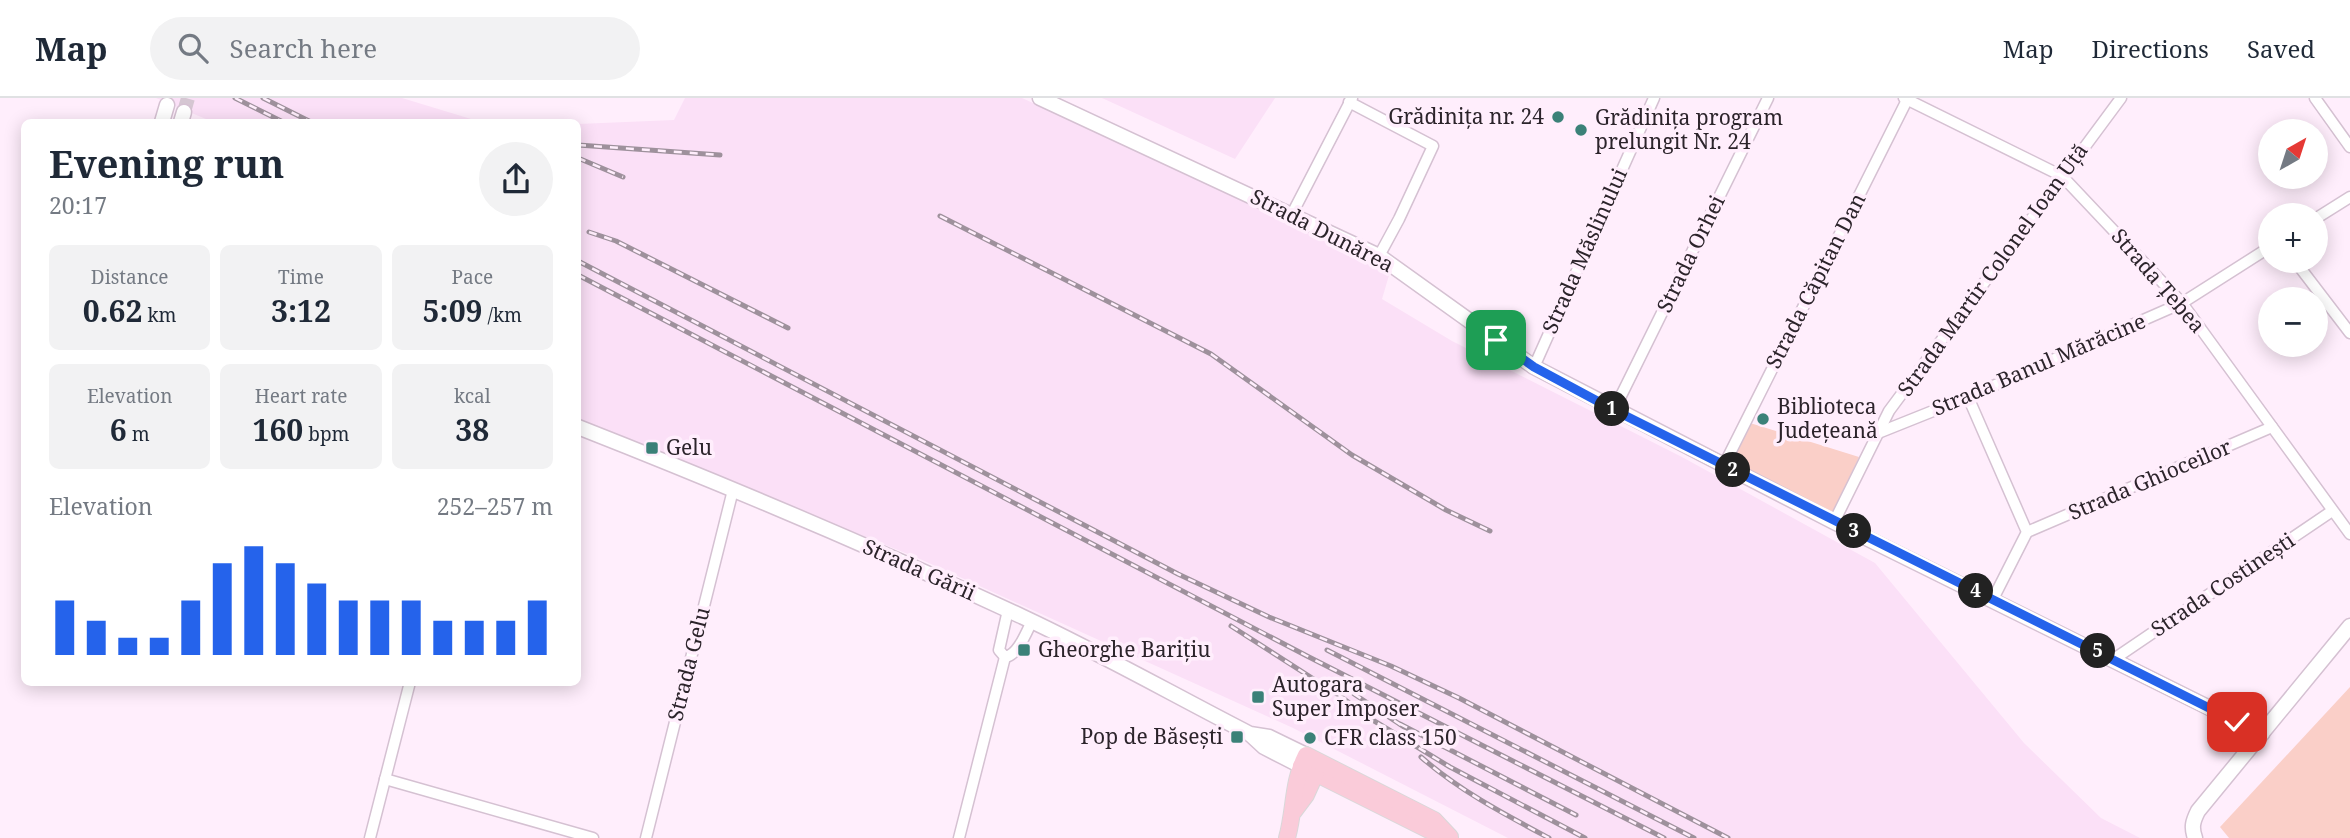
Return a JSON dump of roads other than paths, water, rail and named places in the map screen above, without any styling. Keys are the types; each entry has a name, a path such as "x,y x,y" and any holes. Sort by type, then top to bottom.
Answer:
{"main road":[{"path":"1287,838 1294,811 1306,795 1311,764"},
{"name":"Strada Gării","path":"1311,764 1429,831 1452,837"}],"street":[{"name":"Strada Dunărea","path":"1040,98 1379,256 1534,367 1834,522 2262,734"},
{"name":"Strada Măslinului","path":"1534,367 1654,98"},
{"name":"Strada Orhei","path":"1614,410 1768,98"},
{"name":"Strada Țebea","path":"1907,98 2062,176 2182,303 2350,534"},
{"name":"Strada Căpitan Dan","path":"1724,465 1907,98"},
{"name":"Strada Martir Colonel Ioan Uță","path":"1834,522 1889,411 2121,98"},
{"path":"2315,98 2350,147"},
{"path":"1292,214 1351,100 1433,146 1379,256"},
{"path":"163,119 167,105"},
{"path":"2328,211 2350,197"},
{"name":"Strada Banul Mărăcine","path":"1878,433 1968,397 2182,303 2258,255"},
{"path":"2304,273 2350,333"},
{"path":"1968,397 2027,532 1993,599"},
{"name":"Strada Ghioceilor","path":"2027,532 2272,427"},
{"name":"Strada Gării","path":"581,428 910,565 1032,621 1250,734 1269,737 1311,764"},
{"name":"Strada Gelu","path":"646,838 733,491"},
{"name":"Strada Costinești","path":"2114,659 2332,510"},
{"path":"959,838 1004,657 999,650 1008,610"},
{"path":"1004,657 1015,651 1032,621"},
{"path":"2195,838 2192,828 2198,811 2350,626"},
{"path":"370,838 409,686"},
{"path":"385,779 593,838"}],"tunnel":[{"path":"184,112 188,98"}],"railway":[{"path":"235,98 277,119"},
{"path":"263,98 305,119"},
{"path":"581,145 720,155"},
{"path":"581,159 623,177"},
{"path":"940,216 1211,354 1352,455 1446,510 1490,531"},
{"path":"589,232 616,241 788,328"},
{"path":"581,263 1178,574 1269,617 1391,666 1459,698 1728,838"},
{"path":"581,277 1307,656 1664,838"},
{"path":"1231,626 1371,719 1450,767 1585,838"},
{"path":"1327,650 1694,838"},
{"path":"1354,694 1407,729"},
{"path":"1400,724 1576,815"},
{"path":"1421,757 1467,791 1549,838"}],"place":[{"name":"Grădinița nr. 24","path":"1558,117"},
{"name":"Grădinița program prelungit Nr. 24","path":"1581,130"},
{"name":"Biblioteca Județeană","path":"1763,419"},
{"name":"Gelu","path":"652,448"},
{"name":"Gheorghe Barițiu","path":"1024,650"},
{"name":"Autogara Super Imposer","path":"1258,697"},
{"name":"Pop de Băsești","path":"1237,737"},
{"name":"CFR class 150","path":"1310,738"}]}
